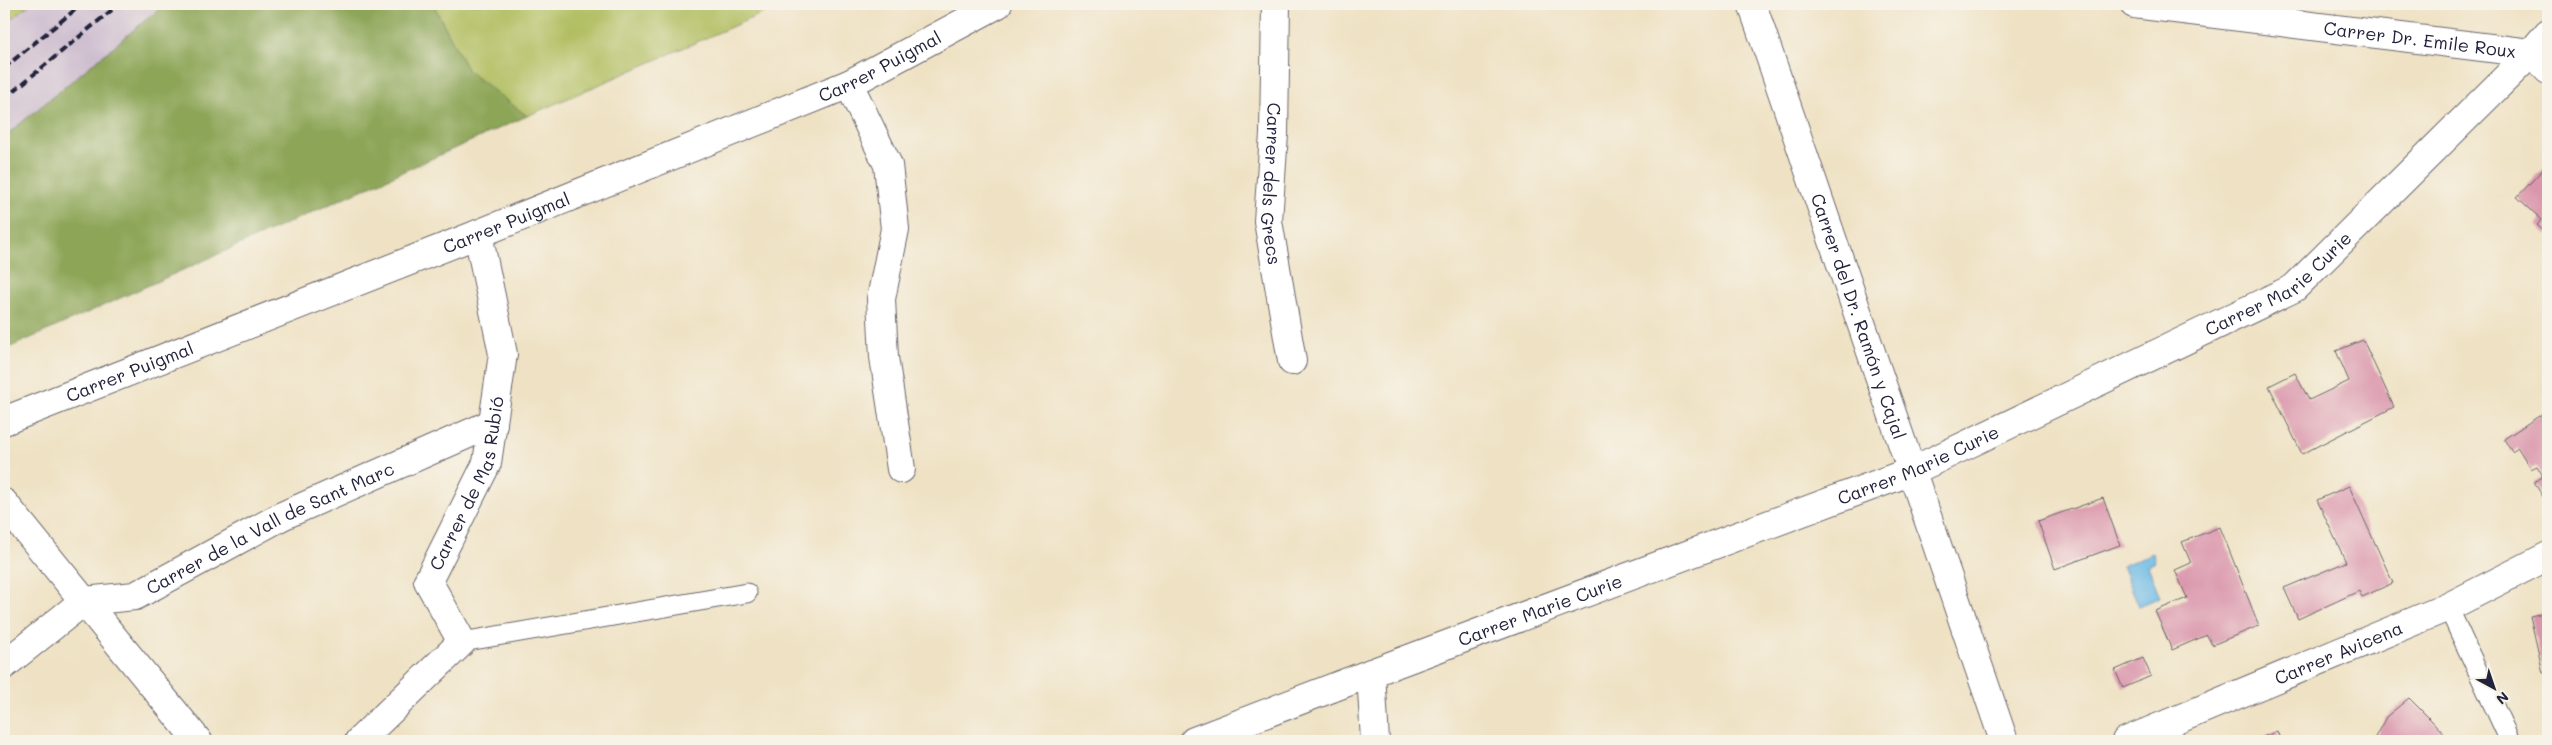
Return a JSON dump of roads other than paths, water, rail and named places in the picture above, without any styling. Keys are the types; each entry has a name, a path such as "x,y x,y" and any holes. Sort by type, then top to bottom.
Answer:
{"street":[{"name":"Carrer Puigmal","path":"4,421 478,234 848,84 998,4"},
{"name":"Carrer dels Grecs","path":"1276,4 1274,134 1268,221 1292,361"},
{"name":"Carrer del Dr. Ramón y Cajal","path":"1752,4 2004,741"},
{"name":"Carrer Dr. Emile Roux","path":"2134,4 2539,61"},
{"name":"Carrer Marie Curie","path":"1194,741 1371,672 1912,471 2294,288 2539,61 2548,32"},
{"path":"848,84 888,164 896,229 880,299 884,357 901,469"},
{"name":"Carrer de Mas Rubió","path":"462,642 428,581 487,463 504,354 478,234"},
{"name":"Carrer de la Vall de Sant Marc","path":"84,601 135,596 282,516 493,423"},
{"path":"4,503 198,741"},
{"name":"Carrer Avicena","path":"2126,741 2448,607 2548,556"},
{"path":"4,665 84,601"},
{"path":"359,741 462,642"},
{"path":"1371,672 1374,741"}],"lane":[{"path":"462,642 747,593"},
{"path":"2448,607 2510,741"}],"water":[{"path":"2152,553 2155,562 2148,566 2160,597 2139,606 2122,566"}],"railway":[{"path":"4,68 82,4"},
{"path":"4,99 119,4"}]}
